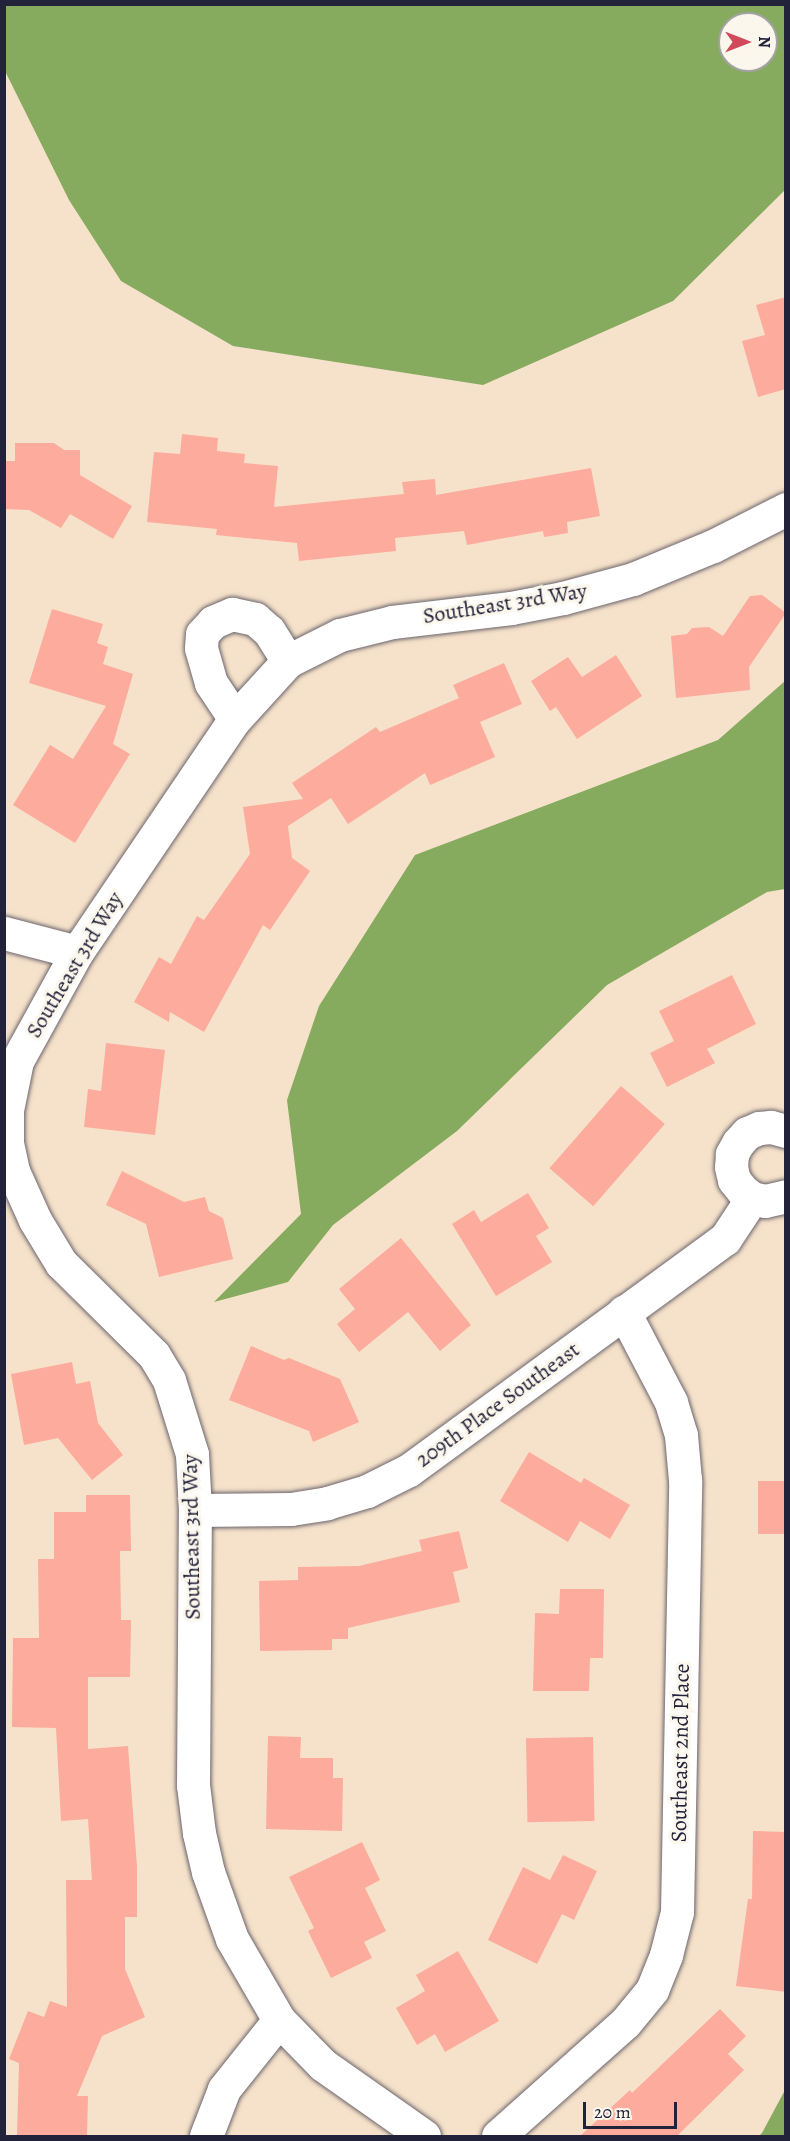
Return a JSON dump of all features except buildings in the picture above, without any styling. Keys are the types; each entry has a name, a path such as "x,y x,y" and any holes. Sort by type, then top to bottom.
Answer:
{"street":[{"name":"Southeast 3rd Way","path":"424,2136 323,2065 279,2020 232,1939 208,1872 199,1833 193,1785 195,1510 192,1454 169,1380 154,1355 61,1263 35,1220 13,1171 7,1143 7,1110 17,1061 77,952 236,720 288,661 340,635 392,622 511,608 563,598 633,579 713,546 786,509"},
{"path":"236,720 211,683 201,648 202,634 213,622 232,614 255,619 269,631 288,661"},
{"path":"4,933 77,952"},
{"path":"786,1131 771,1127 759,1128 747,1133 732,1154 733,1174 742,1190 752,1198 765,1201 786,1196"},
{"name":"209th Place Southeast","path":"195,1510 291,1509 327,1503 367,1491 409,1470 725,1239 752,1198"},
{"name":"Southeast 2nd Place","path":"498,2136 625,2024 652,1990 666,1955 677,1912 685,1480 681,1435 671,1402 624,1312"},
{"path":"206,2136 224,2089 279,2020"}],"green space":[{"path":"5,4 785,5 785,190 673,301 483,385 233,346 121,281 69,200 5,71"},
{"path":"785,681 785,889 767,892 607,985 457,1131 333,1225 288,1282 214,1302 301,1214 287,1100 319,1006 415,855 718,740"},
{"path":"785,2090 785,2136 759,2136 762,2133"}]}
